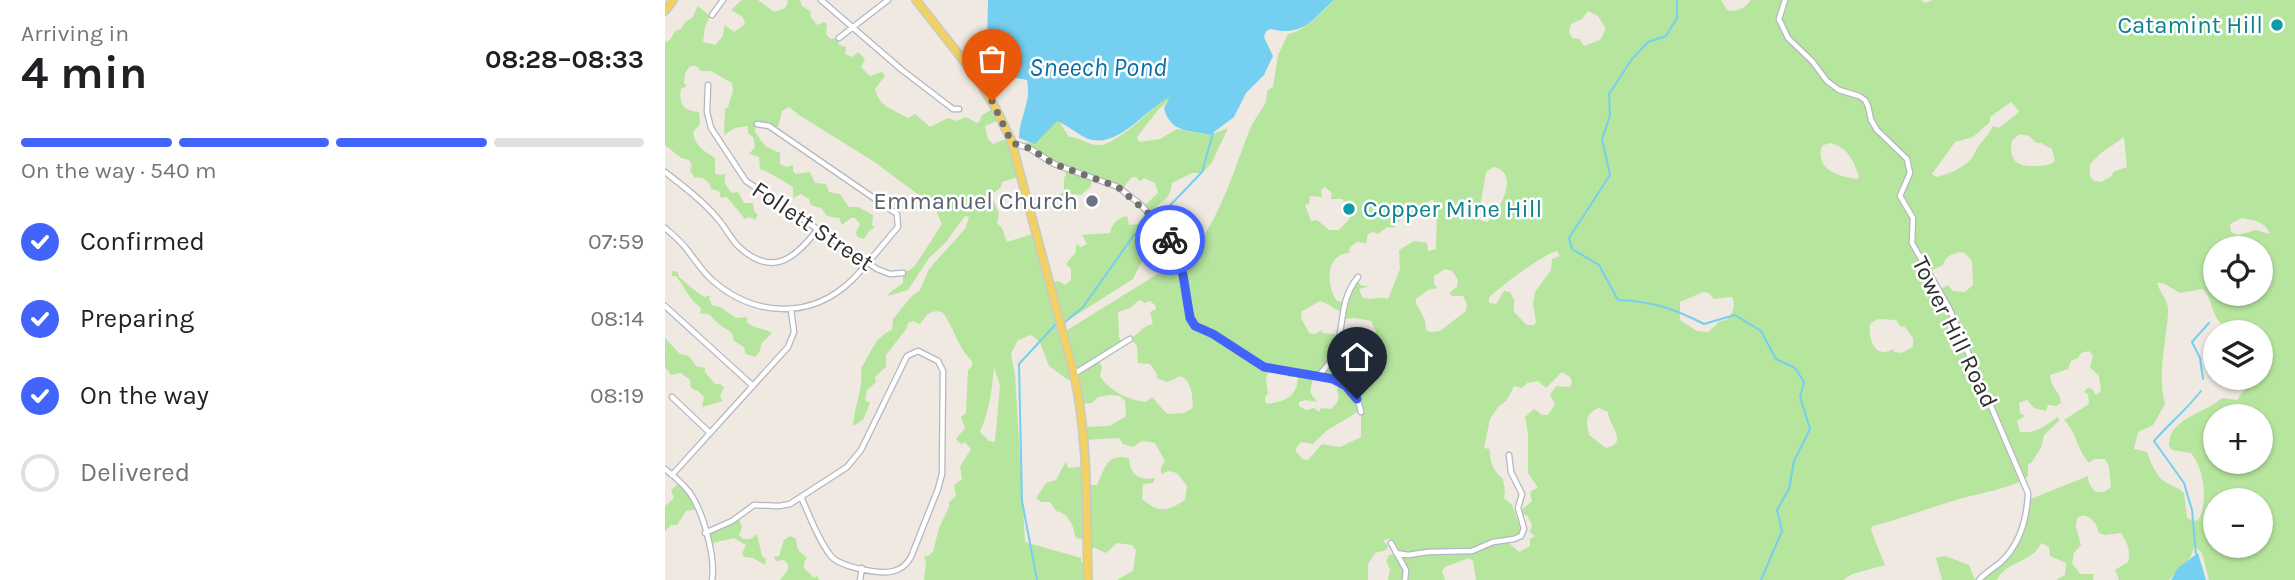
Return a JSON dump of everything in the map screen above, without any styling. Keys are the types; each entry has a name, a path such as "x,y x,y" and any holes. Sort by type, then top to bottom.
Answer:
{"main road":[{"path":"665,11 673,0"},
{"path":"916,0 978,79 1012,143 1075,374 1086,452 1088,580"}],"street":[{"path":"712,15 723,0"},
{"path":"821,0 912,77 953,109 959,109"},
{"path":"839,38 888,0"},
{"name":"Tower Hill Road","path":"1785,0 1779,19 1788,38 1812,61 1831,85 1865,100 1877,130 1907,159 1910,173 1900,196 1913,218 1911,241 1949,308 2028,493 2025,523 2010,551 1979,580"},
{"name":"Follett Street","path":"708,85 707,112 711,128 746,181 867,262 890,274 903,274"},
{"path":"665,228 687,249 704,272 732,295 763,308 791,310 817,303 838,292 898,227 897,214 769,126 758,124"},
{"path":"1012,143 1029,148 1054,164 1118,187 1140,204 1160,225 1171,242 1183,275 1190,318 1195,326 1213,334 1264,367 1333,379 1352,391 1361,412"},
{"path":"665,172 712,213 739,246 757,259 770,262 791,258 817,230"},
{"path":"1320,375 1338,346 1345,300 1358,277"},
{"path":"665,306 753,387"},
{"path":"672,475 753,387 790,342 794,332 791,310"},
{"path":"1075,374 1130,339"},
{"path":"705,533 732,521 754,505 782,506 841,472 857,456 908,355 920,351 939,361 943,369 942,468 938,489 907,564 890,572 842,564 832,557 801,497"},
{"path":"671,397 710,433"},
{"path":"1396,553 1408,555 1472,551 1493,542 1521,536 1524,529 1518,508 1523,494 1511,472 1509,456"},
{"path":"665,469 692,496 712,557 712,580"},
{"path":"1391,543 1406,570 1405,580"},
{"path":"860,580 862,568"}],"green space":[{"path":"742,0 758,0 774,12 785,8 787,0 800,0 802,6 811,12 810,16 817,25 824,22 827,24 826,34 830,39 838,38 839,45 846,47 845,54 852,57 858,52 865,59 861,67 870,76 882,72 885,76 875,89 883,104 908,118 915,114 930,127 948,118 957,121 966,117 977,123 981,116 994,108 999,120 985,126 988,139 993,144 1008,138 1021,176 1002,182 1001,187 991,195 999,213 997,223 1007,242 1036,233 1050,283 1059,281 1065,285 1071,280 1071,269 1066,264 1076,252 1076,244 1081,247 1087,244 1082,235 1110,233 1115,222 1127,216 1129,225 1138,224 1146,211 1143,207 1158,193 1155,183 1132,177 1122,189 1093,179 1090,187 1081,195 1072,194 1067,199 1056,198 1064,191 1067,169 1023,144 1035,143 1047,125 1058,120 1069,137 1096,145 1107,143 1134,125 1165,97 1171,96 1137,137 1139,142 1160,139 1177,129 1210,135 1228,128 1211,164 1202,173 1192,173 1172,183 1168,196 1155,207 1155,213 1170,231 1146,253 1133,279 1062,324 1064,332 1164,270 1180,263 1194,249 1218,210 1250,129 1266,101 1268,90 1273,87 1278,55 1288,34 1307,25 1334,0 1721,0 1727,10 1734,11 1751,0 1921,0 1925,3 1933,0 2295,0 2295,580 2209,580 2203,558 2273,558 2273,488 2203,488 2199,467 2191,453 2172,450 2169,446 2174,429 2203,410 2203,474 2273,474 2273,404 2213,404 2222,398 2237,400 2244,390 2273,390 2273,320 2218,320 2212,306 2273,306 2273,236 2203,236 2203,290 2180,293 2163,283 2157,283 2168,305 2162,370 2165,404 2153,425 2138,432 2134,449 2147,452 2161,478 2184,493 2187,518 2195,521 2199,519 2203,503 2203,557 2197,548 2194,548 2190,558 2169,580 2119,580 2115,570 2128,562 2129,558 2129,551 2121,533 2099,533 2094,522 2081,516 2077,518 2076,527 2081,545 2074,553 2072,563 2080,574 2094,574 2093,580 2056,580 2065,575 2066,563 2050,556 2049,547 2041,543 2032,554 2007,569 1997,580 1979,580 2004,560 2025,523 2028,500 2088,476 2095,492 2104,492 2111,487 2109,467 2105,459 2094,459 2089,463 2064,420 2089,404 2088,394 2084,392 2087,388 2092,389 2096,395 2101,391 2099,376 2090,367 2093,356 2089,351 2081,353 2071,361 2068,369 2050,375 2061,403 2056,406 2048,405 2046,411 2034,408 2027,400 2019,403 2020,413 2025,416 2017,421 2020,432 2035,431 2057,417 2060,420 2044,435 2041,448 2028,464 2028,476 2005,487 1873,526 1871,530 1885,565 1852,574 1843,580 1476,580 1473,561 1469,558 1445,567 1442,571 1445,580 1388,580 1390,569 1386,561 1389,555 1397,554 1390,538 1383,541 1388,546 1386,550 1375,553 1368,564 1368,580 1117,580 1133,571 1136,550 1132,545 1117,543 1106,553 1087,548 1087,540 1076,538 1068,518 1056,511 1050,502 1041,502 1036,498 1046,483 1056,480 1066,461 1068,468 1085,466 1086,485 1097,485 1108,463 1122,457 1129,458 1131,469 1136,476 1144,479 1155,478 1153,483 1143,484 1142,499 1153,507 1168,509 1185,500 1187,486 1177,473 1168,471 1161,474 1165,461 1155,443 1142,441 1133,447 1123,444 1119,438 1084,440 1083,427 1110,426 1126,416 1125,401 1120,396 1109,395 1098,397 1092,403 1080,404 1075,379 1068,380 1049,366 1040,342 1031,335 1018,340 1011,354 1015,375 1025,542 1081,558 1081,563 1087,562 1088,580 924,580 924,556 933,552 949,502 956,496 954,485 962,479 960,467 971,449 965,442 961,444 956,439 965,428 961,417 966,413 968,370 972,361 942,312 932,312 920,324 913,321 908,323 886,355 886,367 875,377 876,382 867,390 865,400 870,403 863,420 853,426 861,368 881,337 892,330 893,319 920,290 929,269 965,229 969,217 965,216 946,242 929,258 908,290 888,296 903,283 903,274 914,267 942,224 937,213 924,199 873,161 789,107 782,111 774,131 756,125 755,132 765,146 780,153 780,164 787,167 793,165 796,174 810,172 815,183 826,184 829,192 840,194 849,207 858,207 873,215 872,225 875,228 870,230 864,239 857,237 860,224 855,218 842,225 839,218 827,216 821,208 811,205 809,199 801,194 793,198 793,187 760,169 759,157 749,154 755,147 753,137 748,133 748,126 735,128 724,135 725,109 733,91 732,83 711,71 701,71 696,66 690,66 685,73 684,83 687,86 681,89 680,99 683,106 699,112 700,124 693,132 696,141 715,158 715,173 726,174 725,182 732,193 738,192 744,203 753,203 754,211 758,215 755,220 749,217 745,219 727,197 721,198 719,191 711,189 705,180 695,178 690,170 692,165 689,160 681,158 665,145 665,42 692,18 698,6 710,16 703,42 715,45 722,37 725,25 734,32 745,24 743,17 731,10","holes":["1588,11 1598,16 1606,29 1600,40 1584,46 1579,39 1572,38 1569,32 1571,24 1582,19","2011,102 2019,111 1999,128 1993,126 1964,165 1940,176 1932,174 1955,142 1973,137 1990,122 1990,117","2020,134 2052,149 2055,161 2047,165 2032,166 2016,162 2012,154 2012,140","2124,137 2127,167 2113,172 2112,176 2101,182 2094,181 2090,176 2090,164","1835,144 1849,155 1859,177 1857,179 1836,174 1825,166 1820,154 1822,146","1493,167 1506,176 1507,184 1502,201 1492,217 1487,222 1480,220 1486,172","1325,187 1332,193 1331,199 1342,199 1347,205 1350,218 1339,230 1329,230 1317,220 1311,221 1305,205 1309,204 1310,196 1322,197 1321,190","1433,199 1437,213 1436,249 1428,251 1427,243 1414,241 1399,250 1400,269 1388,299 1362,297 1359,289 1370,286 1362,286 1356,280 1344,302 1337,301 1330,279 1335,259 1349,253 1350,247 1357,242 1366,243 1368,234 1378,234 1387,227 1394,228 1402,218 1410,218 1412,212 1424,211 1427,203","2242,218 2262,224 2270,234 2256,230 2238,235 2231,232 2230,224","1557,251 1560,256 1552,259 1551,270 1535,292 1534,325 1527,325 1514,312 1514,300 1510,292 1504,291 1496,304 1489,303 1489,298 1494,293","1965,253 1972,261 1973,285 1965,292 1953,291 1948,285 1940,289 1930,271 1943,265 1951,255","1445,269 1452,271 1458,280 1457,287 1449,293 1452,296 1463,296 1467,304 1466,311 1440,331 1431,332 1426,330 1425,320 1416,299 1428,290 1437,288 1434,276","1703,292 1709,293 1714,299 1732,297 1734,307 1727,320 1720,321 1708,332 1697,331 1680,320 1680,302","1139,300 1145,303 1150,301 1155,305 1156,309 1150,312 1153,324 1146,326 1131,339 1137,346 1138,363 1150,364 1157,378 1167,382 1181,376 1185,379 1191,390 1193,408 1184,413 1167,414 1152,397 1146,402 1140,401 1126,397 1109,386 1100,376 1102,367 1098,360 1123,344 1119,337 1118,312 1130,308","1320,301 1343,312 1343,319 1371,321 1376,331 1367,345 1352,347 1340,344 1340,335 1323,333 1321,330 1315,334 1309,333 1301,318 1302,311","1878,319 1896,320 1913,338 1913,347 1902,353 1893,349 1882,352 1877,350 1870,336 1870,324","994,368 1000,385 995,442 989,441 980,432 990,400","1269,369 1288,371 1288,377 1298,377 1293,394 1289,397 1268,404 1265,402 1265,396 1268,394 1266,379","1562,372 1570,377 1572,382 1570,387 1556,386 1550,395 1555,404 1548,415 1542,415 1534,409 1525,417 1528,473 1538,488 1532,490 1532,501 1519,512 1527,515 1532,525 1530,532 1535,536 1530,539 1530,546 1519,552 1509,543 1502,541 1516,537 1521,530 1512,505 1504,498 1503,479 1492,466 1490,449 1484,448 1490,419 1507,400 1514,386 1522,388 1527,383 1538,381 1546,388","1314,374 1341,383 1337,390 1338,401 1331,409 1321,408 1319,412 1314,408 1306,410 1299,406 1299,402 1317,402 1310,392","1599,408 1608,412 1617,437 1613,445 1606,448 1589,435 1587,426 1591,412","1361,410 1361,437 1340,447 1322,444 1308,460 1296,452 1301,442 1313,444 1326,431"]},
{"path":"672,271 678,272 679,277 705,297 710,295 712,305 736,318 747,317 750,324 772,333 761,344 755,357 746,354 744,347 734,341 732,333 711,316 700,314 701,308 676,276 672,276"},
{"path":"665,338 680,354 689,356 696,366 705,368 705,372 715,384 724,387 720,397 723,401 702,407 704,397 691,388 690,380 681,373 671,375 665,367"},
{"path":"679,483 688,492 697,509 686,511 677,525 671,525 665,531 665,506 674,498 671,490"},
{"path":"738,517 742,527 739,535 743,539 750,539 757,534 762,556 766,559 765,565 753,558 744,557 742,553 746,545 734,538 709,544 704,531"},
{"path":"790,536 796,539 798,550 807,558 804,568 819,580 780,580 788,570 788,564 784,560 776,561 774,557 779,556 784,540"},
{"path":"1945,556 1969,565 1975,580 1942,580 1936,558"}],"water":[{"name":"Sneech Pond","path":"988,0 1334,0 1299,29 1266,31 1264,37 1273,56 1264,75 1246,93 1234,117 1210,135 1181,129 1171,122 1164,108 1170,97 1109,139 1097,141 1086,138 1057,121 1035,144 1019,138 1028,95 1027,80 1005,75 993,61 988,40"},
{"path":"2198,553 2206,580 2171,580 2178,568"}],"waterway":[{"path":"1677,0 1677,18 1666,36 1648,42 1632,59 1609,94 1610,116 1602,139 1610,175 1569,238 1572,249 1599,265 1618,300 1662,307 1704,324 1735,315 1761,331 1776,359 1795,368 1804,382 1800,397 1810,429 1794,461 1789,489 1777,510 1782,531 1761,580"},
{"path":"1159,217 1202,172 1213,133"},
{"path":"1065,322 1083,307 1134,235 1153,222"},
{"path":"1037,580 1022,501 1019,364 1055,325"},
{"path":"2203,330 2192,342 2200,358 2203,379"},
{"path":"2196,554 2192,510 2184,483 2154,441 2201,391"}],"way so far":[{"path":"992,101 1012,143 1022,144 1054,164 1118,187 1157,221 1170,240"}],"place":[{"name":"Catamint Hill","path":"2277,25"},
{"name":"Emmanuel Church","path":"1092,201"},
{"name":"Copper Mine Hill","path":"1349,209"}],"route":[{"path":"1170,240 1183,275 1190,318 1195,326 1213,334 1264,367 1333,379 1346,386 1357,399"}]}
